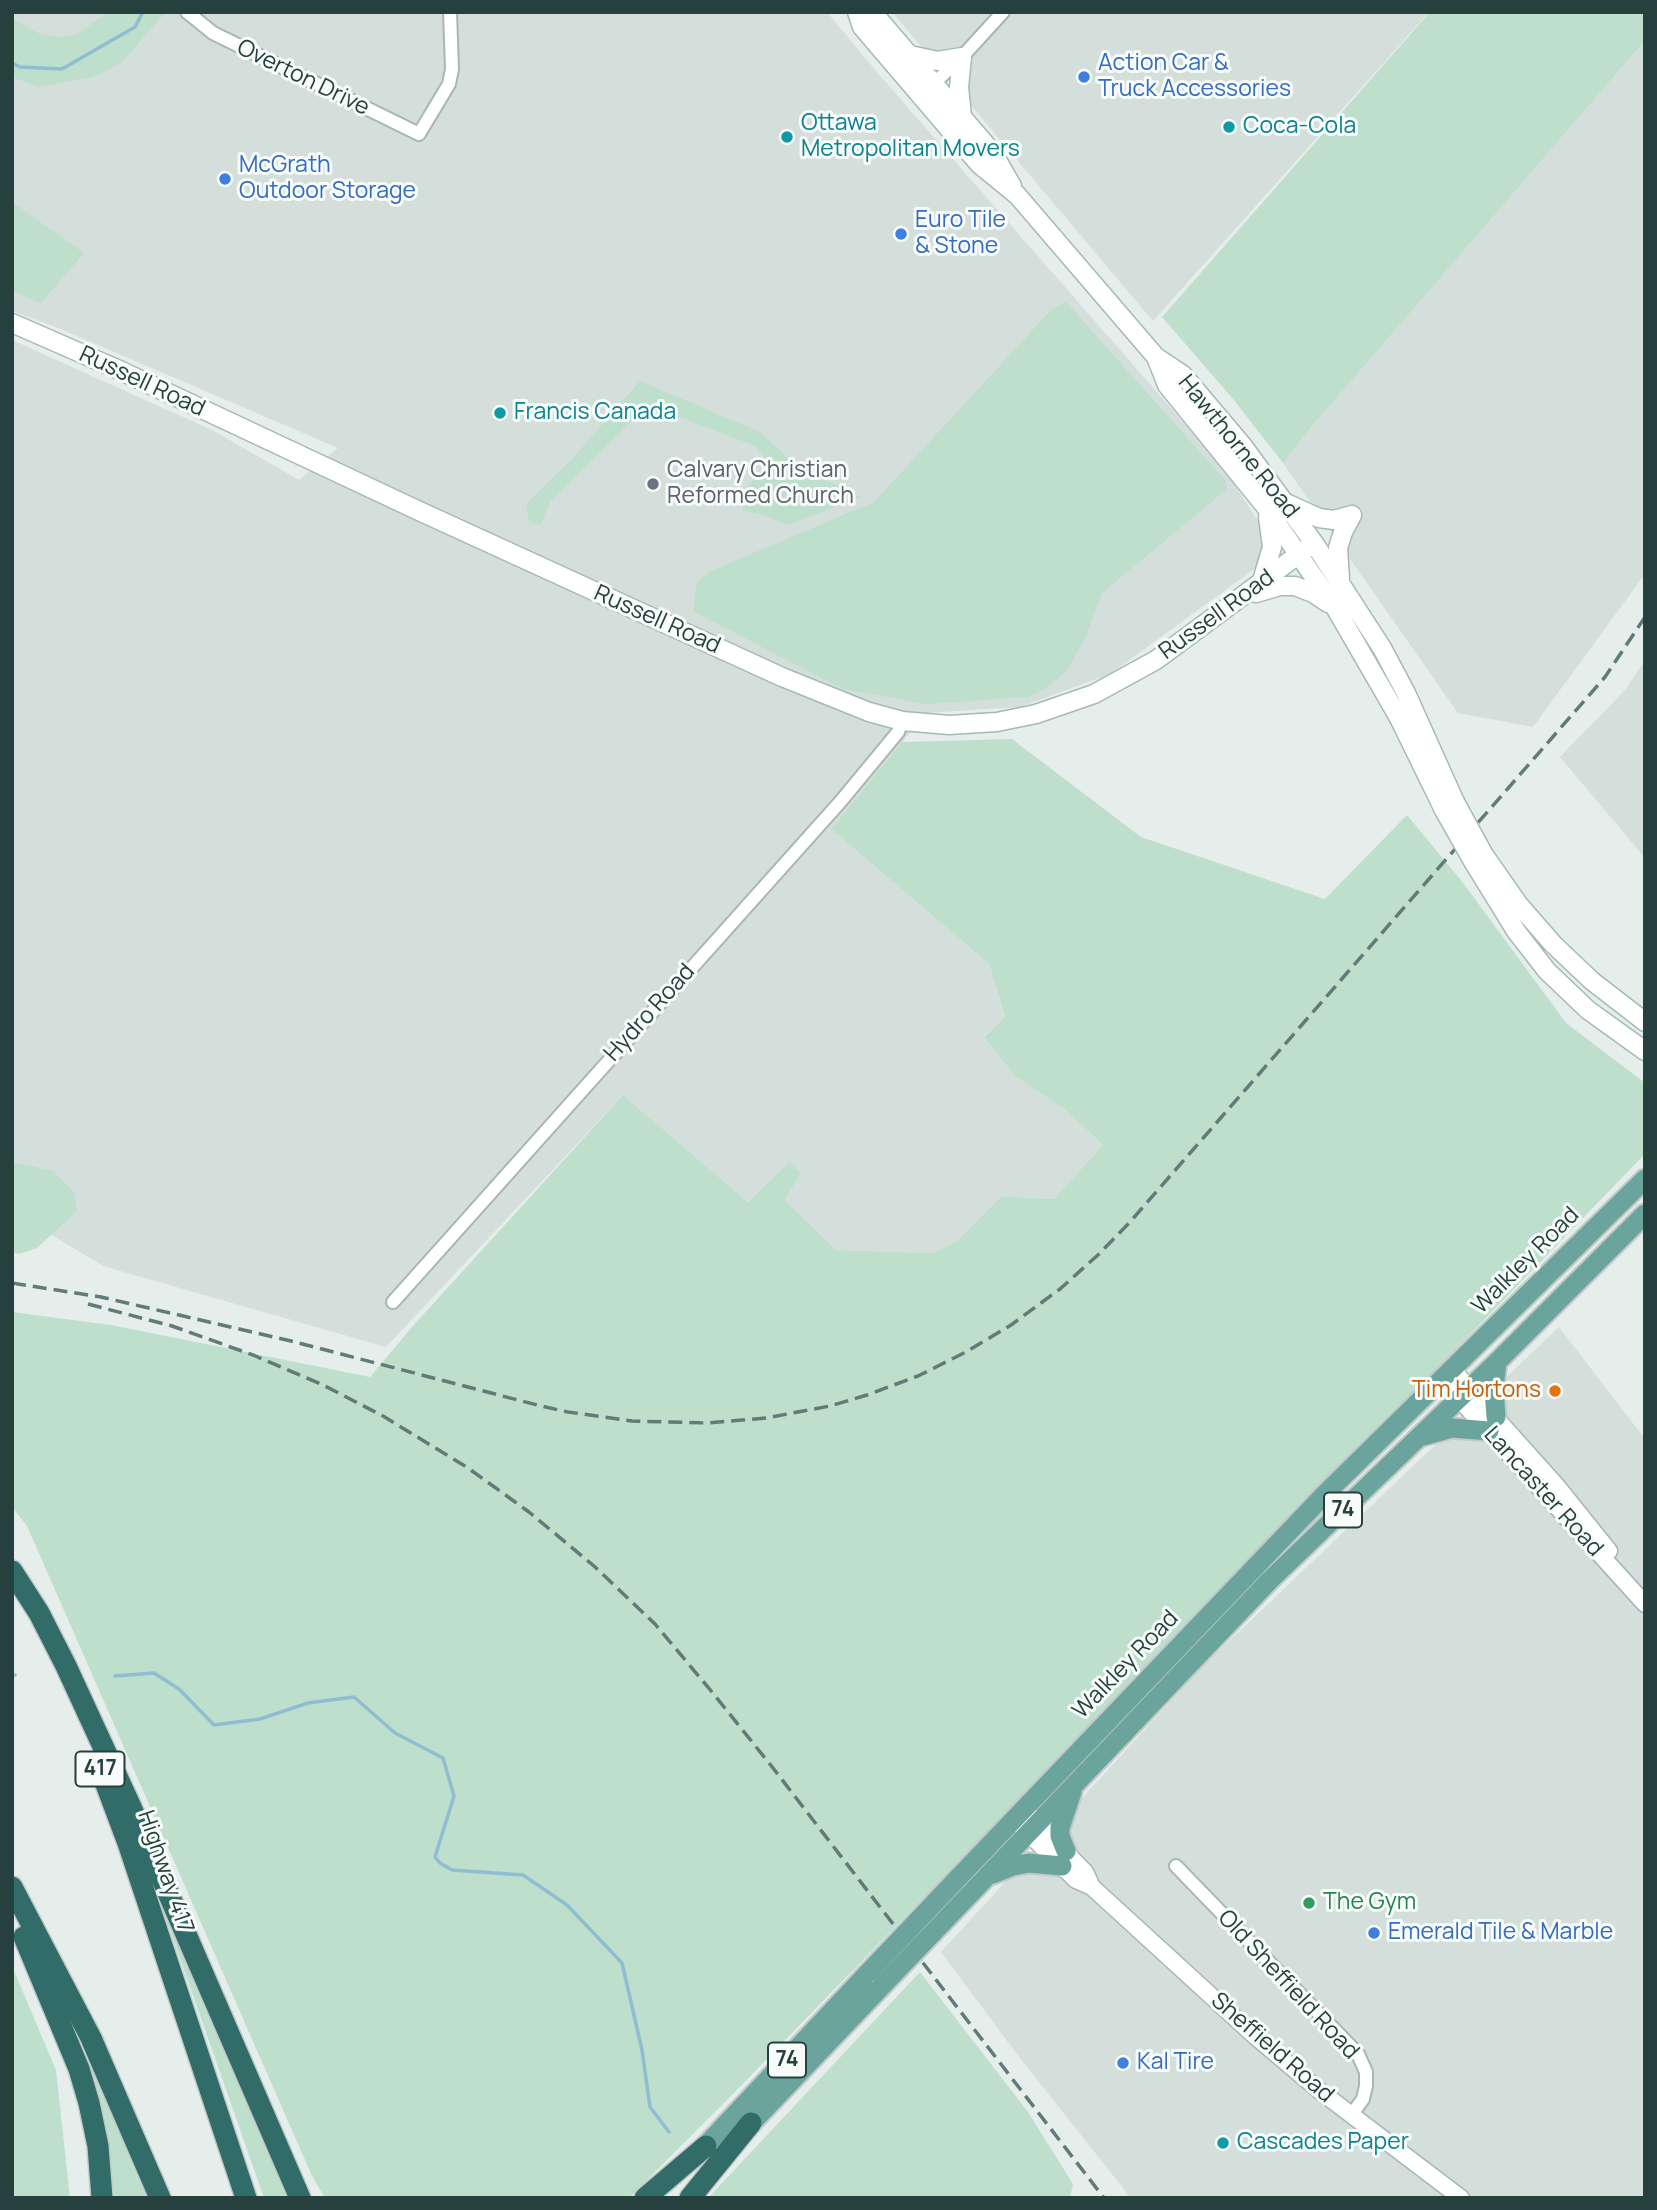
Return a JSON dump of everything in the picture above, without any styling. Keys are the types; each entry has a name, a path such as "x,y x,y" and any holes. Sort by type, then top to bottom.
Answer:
{"highway":[{"name":"Highway 417","path":"12,1572 69,1693 120,1820 246,2198"},
{"path":"12,1572 39,1613 59,1651 104,1748 300,2198"},
{"path":"12,1887 91,2038 160,2198"},
{"path":"12,1913 41,1975 79,2069 96,2132 102,2198"},
{"path":"690,2198 751,2123"},
{"path":"645,2198 706,2146"}],"main road":[{"name":"Hawthorne Road","path":"857,12 862,27 979,164 1017,195 1156,356 1183,374 1243,446 1314,543"},
{"name":"Hawthorne Road","path":"868,12 876,16 993,153 1017,195"},
{"path":"910,55 938,61 962,57 959,87 962,116"},
{"name":"Russell Road","path":"12,323 782,677 869,712 902,721 949,725 982,723 1022,718 1069,704 1143,668 1314,543 1381,648 1406,693 1449,806"},
{"name":"Hawthorne Road","path":"1156,356 1167,385 1265,506 1298,555"},
{"path":"1285,502 1319,518 1334,520 1352,515 1338,548 1341,585"},
{"path":"1261,584 1272,547 1265,506"},
{"name":"Russell Road","path":"1298,555 1336,609 1479,859 1516,931 1547,971 1588,1010 1645,1051"},
{"path":"1243,597 1280,586 1293,586 1313,593 1336,609"},
{"name":"Russell Road","path":"1479,859 1553,944 1592,981 1645,1022"},
{"name":"Walkley Road","path":"657,2198 706,2146 874,1981 977,1886 1026,1821 1147,1678 1324,1495 1645,1179"},
{"name":"Walkley Road","path":"681,2198 751,2123 874,1981 958,1878 1075,1783 1269,1581 1497,1362 1645,1214"},
{"path":"1418,1438 1436,1431 1492,1424 1497,1362"},
{"path":"977,1886 1020,1864 1064,1859 1060,1828 1075,1783"}],"street":[{"name":"Overton Drive","path":"187,12 213,33 419,134 449,84 452,69 450,12"},
{"path":"920,95 935,84 1003,12"},
{"name":"Hydro Road","path":"393,1302 841,801 898,732 902,721"},
{"name":"Lancaster Road","path":"1447,1374 1645,1604"},
{"name":"Lancaster Road","path":"1609,1559 1645,1597"},
{"name":"Sheffield Road","path":"1026,1821 1064,1859 1076,1880 1093,1887 1256,2037 1376,2136 1461,2198"},
{"name":"Old Sheffield Road","path":"1176,1866 1357,2054 1366,2072 1366,2086 1363,2099 1352,2114"}],"shaded area":[{"path":"12,12 827,12 1226,471 1263,529 1261,564 1110,674 1020,707 926,713 831,829 989,964 1005,1018 984,1036 1016,1077 1064,1109 1103,1145 1054,1199 1001,1196 957,1241 933,1253 836,1250 785,1200 801,1173 789,1162 748,1202 623,1095 386,1347 103,1266 12,1211 12,340 214,431 299,480 338,448 58,328 12,311"},
{"path":"892,12 1429,12 1153,321"},
{"path":"1645,38 1645,574 1533,727 1458,713 1283,463"},
{"path":"1645,660 1645,858 1560,757 1626,689"},
{"path":"1559,1327 1645,1439 1645,2198 1131,2198 1019,2057 941,1952 1204,1665"}],"green space":[{"path":"109,12 167,12 125,59 109,70 89,78 38,87 12,77 12,19 40,34 60,37 77,34"},
{"path":"1430,12 1645,12 1645,40 1283,463 1233,399 1162,317"},
{"path":"12,202 84,253 41,303 12,291"},
{"path":"1066,302 1225,480 1227,489 1102,593 1085,638 1066,672 1046,688 1028,697 926,704 843,689 694,612 696,583 711,571 874,502 1052,309"},
{"path":"640,381 760,432 802,471 861,497 787,525 760,514 744,511 739,503 741,492 758,476 765,462 755,446 648,405 550,502 541,524 529,522 526,504 572,459"},
{"path":"1012,739 1141,837 1325,899 1407,815 1464,884 1566,1023 1645,1083 1645,1154 629,2198 325,2198 312,2176 27,1526 12,1507 12,1312 111,1325 370,1377 412,1327 623,1095 748,1202 789,1162 801,1173 785,1200 836,1250 933,1253 957,1241 1001,1196 1054,1199 1103,1145 1064,1109 1016,1077 984,1037 1005,1017 989,964 831,829 902,742"},
{"path":"12,1162 53,1171 74,1192 77,1211 37,1248 19,1254 12,1252"},
{"path":"152,1879 295,2198 264,2198"},
{"path":"12,1966 56,2070 70,2198 12,2198"},
{"path":"920,1972 1028,2112 1073,2184 1070,2198 708,2198"},
{"path":"89,2060 147,2198 107,2198 81,2064"}],"waterway":[{"path":"12,63 20,67 62,69 135,27 143,12"},
{"path":"115,1676 154,1673 179,1689 214,1725 260,1719 308,1703 354,1697 395,1733 443,1758 454,1796 435,1857 452,1870 523,1875 567,1905 622,1963 642,2050 650,2107 669,2132"}],"railway":[{"path":"12,1283 101,1297 291,1341 541,1406 632,1421 708,1423 766,1418 830,1406 918,1376 1011,1325 1060,1289 1130,1222 1605,677 1645,617"},
{"path":"88,1304 172,1326 253,1355 321,1384 383,1416 468,1468 529,1512 594,1566 655,1624 712,1692 1104,2198"}],"place":[{"name":"Action Car & Truck Accessories","path":"1084,77"},
{"name":"Coca-Cola","path":"1229,127"},
{"name":"Ottawa Metropolitan Movers","path":"787,137"},
{"name":"McGrath Outdoor Storage","path":"225,179"},
{"name":"Euro Tile & Stone","path":"901,234"},
{"name":"Francis Canada","path":"500,413"},
{"name":"Calvary Christian Reformed Church","path":"653,484"},
{"name":"Tim Hortons","path":"1555,1391"},
{"name":"The Gym","path":"1309,1903"},
{"name":"Emerald Tile & Marble","path":"1374,1933"},
{"name":"Kal Tire","path":"1123,2063"},
{"name":"Cascades Paper","path":"1223,2143"}]}
